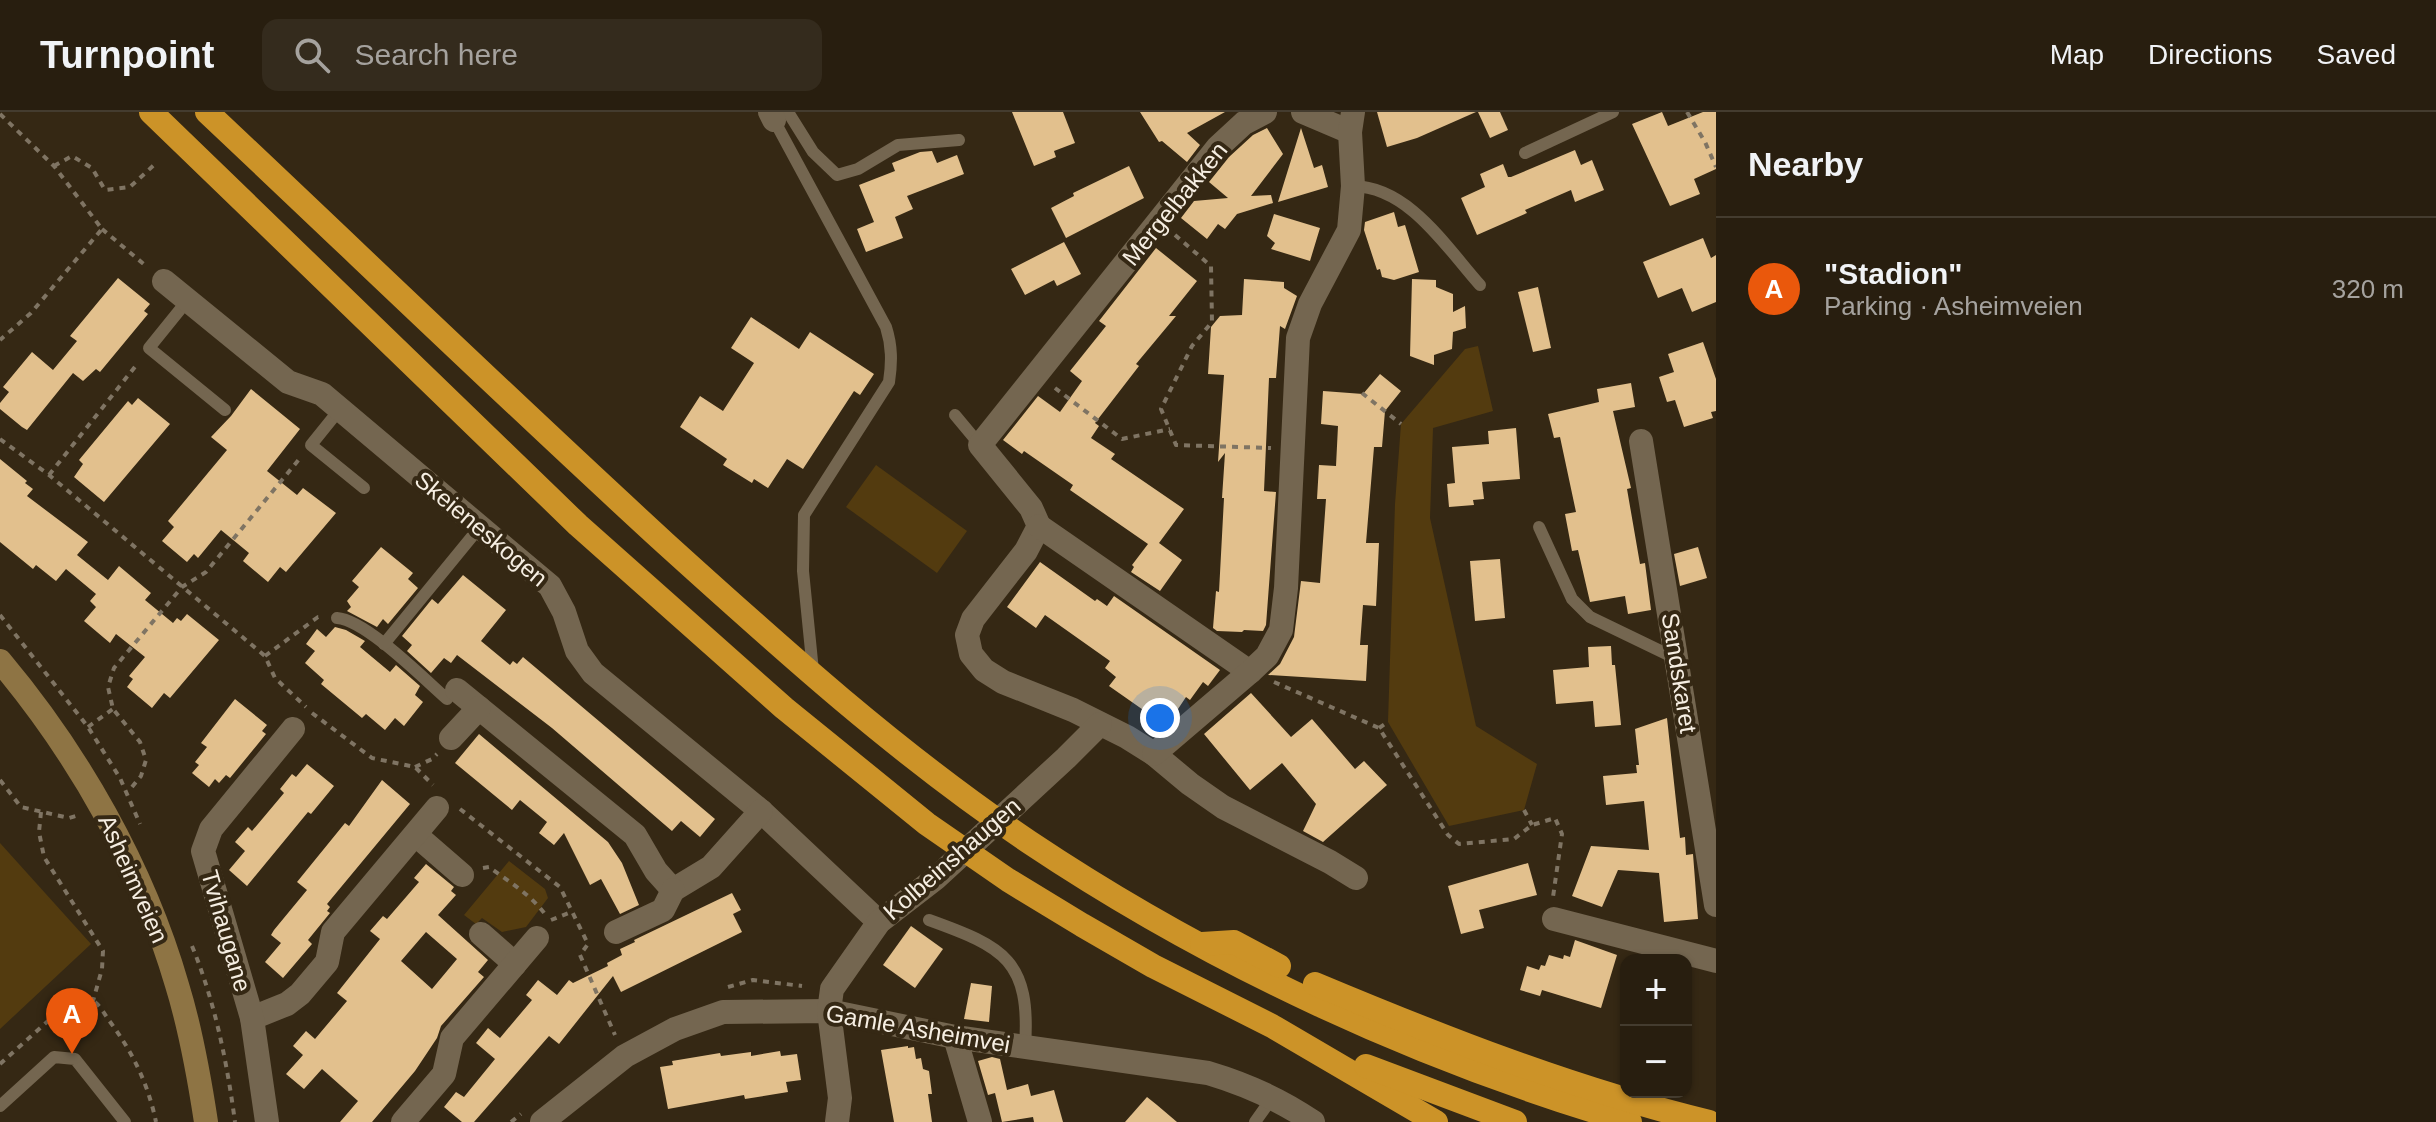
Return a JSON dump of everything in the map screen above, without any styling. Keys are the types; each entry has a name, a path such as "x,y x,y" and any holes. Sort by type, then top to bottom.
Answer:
{"highway":[{"path":"151,112 578,525 796,718 927,824 1008,880 1153,966 1272,1026 1436,1122"},
{"path":"207,112 599,482 814,678 951,787 1030,843 1198,944 1423,1051 1543,1096 1630,1122"},
{"path":"1198,944 1234,942 1297,976 1432,1033 1549,1075 1709,1122"},
{"path":"1272,1026 1409,1084 1515,1122"}],"main road":[{"name":"Asheimveien","path":"0,661 65,747 93,793 140,885 177,984 192,1042 206,1122"}],"street":[{"name":"Mergelbakken","path":"1037,374 1218,147 1244,123 1265,112"},
{"path":"1154,754 1267,656 1281,630 1298,338 1310,304 1349,230 1353,186 1351,122 1303,112"},
{"name":"Skeieneskogen","path":"164,281 288,382 322,394 550,586 564,612 577,651 593,673 761,811 879,922"},
{"path":"1037,374 980,445 1031,508 1039,526 1250,672"},
{"name":"Sandskaret","path":"1641,441 1716,905"},
{"path":"1039,526 1026,551 973,619 967,635 971,654 984,670 1003,682 1100,724 1154,754 1223,807 1356,878"},
{"path":"452,694 479,708 635,835 656,871 673,890"},
{"path":"451,738 479,708"},
{"name":"Kolbeinshaugen","path":"829,1011 832,989 879,922 947,868 1100,724"},
{"name":"Tvihaugane","path":"267,1122 252,1018 203,851 211,829 293,729"},
{"name":"Tvihaugane","path":"252,1018 287,1004 300,994 327,962 333,932 445,802"},
{"path":"616,932 663,910 673,890 711,867 761,811"},
{"path":"417,836 462,875"},
{"path":"1554,919 1716,961"},
{"path":"403,1122 444,1074 452,1038 543,929"},
{"path":"481,934 515,964"},
{"path":"829,1011 840,1098 837,1122"},
{"name":"Gamle Asheimvei","path":"542,1122 625,1056 675,1029 723,1012 829,1011 955,1037 1208,1073 1233,1080 1272,1098 1313,1122"},
{"path":"955,1037 980,1122"}],"lane":[{"path":"1525,153 1613,112"},
{"path":"777,115 886,327 891,343 889,382 804,515 803,571 814,678"},
{"path":"777,115 837,175 843,176 898,145 959,140"},
{"path":"1353,186 1375,189 1414,212 1480,285"},
{"path":"187,301 149,348 225,410"},
{"path":"340,409 311,445 364,488"},
{"path":"955,415 980,445"},
{"path":"1539,527 1572,599 1590,617 1677,659"},
{"path":"384,644 479,528"},
{"path":"337,618 348,619 452,694"},
{"path":"929,920 974,936 1006,957 1023,990 1025,1047"},
{"path":"0,1106 54,1057 75,1059 125,1122"},
{"path":"1255,1122 1272,1098"}],"path":[{"path":"1687,112 1716,167"},
{"path":"0,114 54,166 102,229 164,281"},
{"path":"54,166 72,156 92,168 105,190 130,187 154,165"},
{"path":"1161,222 1211,266 1212,322 1192,346 1161,409 1176,445 1294,437"},
{"path":"0,340 31,313 102,229"},
{"path":"49,475 149,348"},
{"path":"1037,374 1122,439 1170,429"},
{"path":"1362,393 1401,424"},
{"path":"0,439 49,475 265,656 275,678 311,712 372,758 415,767 445,802 560,887 588,944 580,955 617,1041"},
{"path":"132,787 141,776 146,760 140,742 113,709 108,687 114,668 182,587 206,572 311,445"},
{"path":"265,656 318,617 337,618"},
{"path":"1250,672 1379,728 1448,835 1459,844 1514,839 1532,825 1555,818 1562,834 1553,893 1554,919"},
{"path":"88,727 113,709"},
{"path":"1379,728 1388,722"},
{"path":"0,780 21,807 69,818 86,812"},
{"path":"1524,810 1532,825"},
{"path":"41,812 39,832 44,857 103,951 102,969 93,1001"},
{"path":"462,875 489,867 540,907 543,929"},
{"path":"0,1064 68,1003 79,998 93,1001 121,1036 138,1065 151,1096 156,1122"}],"shaded area":[{"path":"1478,346 1493,411 1433,428 1430,518 1476,726 1537,764 1524,810 1449,826 1388,722 1395,504 1401,424 1465,349"},
{"path":"876,465 967,531 937,573 846,507"},
{"path":"0,843 91,944 0,1029"},
{"path":"509,861 545,889 548,898 526,927 502,932 482,918 476,924 464,915"}],"building":[{"path":"1012,112 1063,112 1075,143 1054,151 1056,157 1034,166"},
{"path":"1140,112 1225,112 1187,133 1200,145 1187,162 1162,141 1159,142"},
{"path":"1377,112 1476,112 1417,138 1387,147"},
{"path":"1478,112 1500,112 1508,130 1490,138"},
{"path":"1662,112 1668,126 1703,112 1716,112 1716,169 1694,179 1700,194 1670,206 1632,124"},
{"path":"1267,128 1283,154 1251,196 1271,195 1273,203 1237,214 1225,229 1218,224 1207,239 1181,218 1194,201 1228,198 1209,182 1229,157 1253,135"},
{"path":"1301,128 1314,168 1322,165 1328,187 1278,202"},
{"path":"1575,150 1581,165 1592,160 1604,190 1575,202 1571,190 1477,235 1461,198 1485,187 1480,174 1503,164 1508,177 1511,177"},
{"path":"932,151 937,163 957,155 964,174 907,196 913,209 895,217 903,238 866,252 857,229 874,222 859,185 895,171 892,163 920,152"},
{"path":"1129,166 1144,198 1066,238 1051,208 1074,196 1073,193"},
{"path":"1394,212 1398,227 1405,225 1419,272 1394,280 1382,277 1380,269 1377,270 1364,230 1365,222"},
{"path":"1274,214 1320,228 1310,261 1271,249 1275,243 1267,236"},
{"path":"1703,238 1711,258 1716,255 1716,302 1692,312 1682,288 1658,298 1643,262"},
{"path":"1064,242 1081,274 1057,286 1054,280 1025,295 1011,269"},
{"path":"1156,248 1197,281 1169,316 1176,316 1136,364 1139,366 1095,423 1099,426 1091,438 1115,454 1111,459 1184,509 1159,543 1182,560 1160,591 1131,572 1132,565 1148,544 1070,490 1073,485 1003,440 1038,396 1060,412 1082,381 1070,371 1106,326 1099,321"},
{"path":"118,278 150,304 144,311 148,314 100,372 96,369 83,381 73,373 27,430 22,427 0,409 0,403 9,392 3,387 32,352 53,370 77,341 70,336"},
{"path":"1244,279 1284,282 1284,288 1297,296 1285,329 1280,326 1276,378 1269,378 1264,491 1276,492 1266,625 1263,631 1217,631 1213,628 1216,591 1219,592 1224,498 1225,453 1218,462 1224,375 1208,374 1211,327 1220,316 1242,315"},
{"path":"1412,279 1436,280 1436,287 1453,294 1453,312 1465,306 1466,328 1453,332 1452,349 1434,355 1434,365 1410,356"},
{"path":"1538,287 1551,348 1533,352 1518,292"},
{"path":"751,317 799,349 810,332 874,374 860,395 854,391 803,469 787,459 768,488 754,479 752,483 723,465 727,459 680,427 700,396 723,411 754,363 731,348"},
{"path":"1703,342 1716,379 1716,411 1711,412 1713,418 1684,427 1675,400 1667,402 1659,377 1674,372 1668,354"},
{"path":"1380,374 1401,391 1385,411 1382,447 1374,447 1366,543 1379,543 1376,606 1363,605 1360,645 1368,645 1366,681 1268,675 1280,664 1294,637 1301,581 1320,583 1326,499 1317,499 1319,465 1336,466 1338,426 1321,424 1323,391 1363,394"},
{"path":"1631,383 1635,407 1613,411 1631,488 1627,489 1640,564 1645,563 1651,610 1628,614 1625,596 1590,602 1578,550 1572,551 1565,514 1576,512 1560,437 1554,438 1548,414 1599,402 1597,389"},
{"path":"251,389 300,429 267,471 297,495 303,488 336,513 286,572 280,567 268,582 243,561 249,553 221,530 198,558 194,554 187,562 162,541 174,527 168,521 227,450 211,437"},
{"path":"138,398 170,424 104,502 74,477 83,464 79,460 128,401 132,405"},
{"path":"1516,428 1520,479 1482,482 1484,499 1473,500 1474,505 1449,507 1447,484 1455,483 1452,447 1489,444 1488,431"},
{"path":"0,459 33,489 27,496 88,542 77,555 108,580 119,566 151,593 145,600 173,623 177,618 181,621 187,614 219,640 170,698 164,693 152,708 127,687 133,679 129,676 145,657 116,634 110,643 84,621 96,607 90,601 96,594 66,569 56,581 36,565 33,569 0,542"},
{"path":"381,547 413,573 408,579 418,588 388,624 383,619 377,627 347,611 351,607 347,601 359,587 352,581"},
{"path":"1698,547 1707,578 1680,586 1674,554"},
{"path":"1500,559 1505,618 1475,621 1470,561"},
{"path":"1040,562 1095,601 1097,599 1107,606 1114,596 1220,670 1208,686 1203,682 1190,700 1186,697 1174,715 1157,703 1149,714 1109,686 1116,677 1105,668 1110,661 1045,615 1036,628 1007,607"},
{"path":"463,575 506,610 481,641 510,665 513,661 517,664 523,657 715,819 700,837 681,821 672,831 552,728 457,655 451,663 444,658 431,673 407,651 412,645 402,636 432,599 438,604"},
{"path":"335,627 365,641 360,647 390,672 396,665 420,686 415,695 423,702 404,726 395,718 385,730 366,714 362,718 321,684 324,680 305,663 315,651 306,644 317,629 326,637"},
{"path":"1611,646 1621,725 1595,727 1593,701 1556,704 1553,670 1589,667 1588,647"},
{"path":"1251,693 1291,737 1312,719 1355,769 1364,761 1387,785 1323,842 1303,831 1316,804 1282,763 1250,790 1204,734"},
{"path":"235,699 267,725 262,731 266,734 230,778 226,775 219,783 215,779 209,787 192,773 199,765 195,762 207,747 201,743"},
{"path":"1667,718 1680,838 1685,837 1686,855 1693,854 1698,919 1664,922 1659,873 1618,870 1602,907 1572,896 1591,846 1649,850 1644,801 1606,805 1603,776 1637,773 1635,729"},
{"path":"479,734 608,842 622,863 639,905 620,914 601,879 590,885 564,833 554,845 539,833 547,822 520,800 512,810 455,763"},
{"path":"307,764 334,786 311,814 308,812 247,886 229,870 245,851 235,842 248,827 252,831 284,793 280,789 292,774 296,777"},
{"path":"382,780 410,804 327,904 330,913 308,940 312,944 283,978 265,962 281,943 271,935 307,890 297,882 345,823 349,826"},
{"path":"1528,863 1537,895 1479,910 1484,928 1461,934 1448,886"},
{"path":"426,864 454,887 451,891 456,895 438,915 488,960 478,972 484,977 441,1026 437,1038 415,1071 372,1122 340,1122 358,1101 322,1069 304,1089 286,1074 303,1055 293,1046 306,1031 315,1039 347,1001 337,993 380,939 370,931 383,916 387,919 419,882 414,878","holes":["426,932 457,959 432,989 401,961"]},
{"path":"732,893 741,910 733,914 742,932 621,992 613,976 559,1044 549,1036 474,1122 462,1122 444,1107 456,1092 464,1097 495,1059 476,1043 488,1028 500,1038 532,1000 526,995 538,980 557,995 569,980 573,983 608,966 607,963 622,955 620,949 634,940"},
{"path":"911,926 943,949 915,988 883,965"},
{"path":"1575,940 1617,955 1601,1008 1542,990 1540,996 1520,990 1527,966 1539,970 1541,965 1545,966 1549,955 1563,959 1564,955 1570,957"},
{"path":"971,983 992,986 989,1022 964,1019"},
{"path":"914,1047 916,1059 921,1058 923,1069 929,1071 932,1122 894,1122 881,1050"},
{"path":"780,1051 781,1056 797,1054 801,1080 786,1082 788,1092 745,1099 744,1095 668,1109 660,1067 673,1065 672,1061 720,1053 721,1056 751,1052 751,1056"},
{"path":"992,1057 1000,1059 1007,1090 1028,1084 1031,1096 1054,1090 1063,1122 1034,1122 1033,1117 1002,1122 995,1093 988,1095 978,1061"},
{"path":"1147,1097 1157,1105 1177,1122 1125,1122"}],"place":[{"name":"\"Stadion\"","path":"72,1054"}]}
